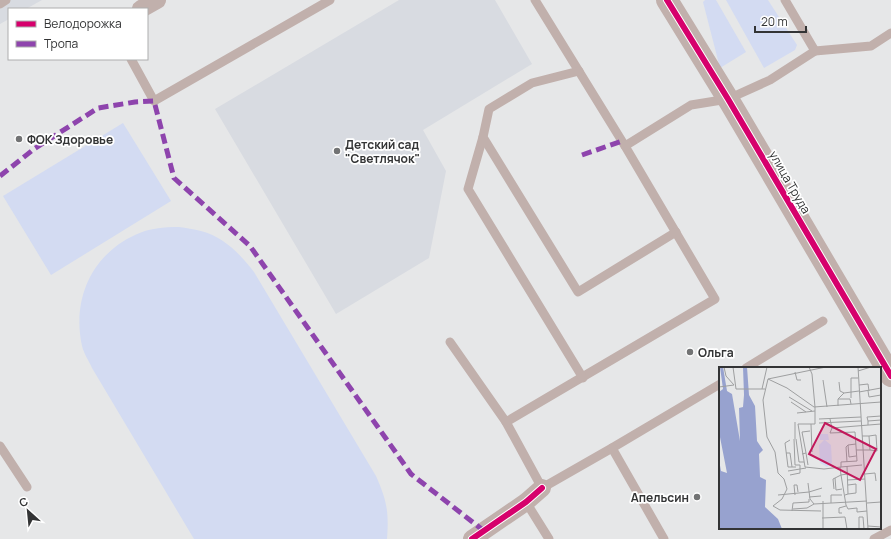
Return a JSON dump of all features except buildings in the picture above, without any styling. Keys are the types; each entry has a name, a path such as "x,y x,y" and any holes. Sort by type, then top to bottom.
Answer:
{"street":[{"path":"143,8 157,0"},
{"name":"улица Труда","path":"667,0 728,99 891,376"},
{"path":"472,539 526,502 542,488"}],"lane":[{"path":"0,4 6,0"},
{"path":"132,60 154,101 330,0"},
{"path":"506,422 715,299 625,146 535,0"},
{"path":"784,0 815,51"},
{"path":"625,146 691,105 728,99 770,80 815,51 871,46 891,33"},
{"path":"579,71 532,83 489,109 483,137 468,189 583,378"},
{"path":"483,137 578,292 676,232"},
{"path":"748,367 823,321"},
{"path":"450,342 506,422 542,488 719,385"},
{"path":"0,446 27,487"},
{"path":"612,448 664,539"},
{"path":"526,502 550,539"},
{"path":"874,539 891,530"}],"shaded area":[{"path":"0,0 42,0 28,8 8,8 8,20 0,24"},
{"name":"Детский сад \"Светлячок\"","path":"399,0 495,0 532,64 423,130 446,171 429,258 336,314 215,109"},
{"path":"705,0 716,0 746,52 720,68 703,2"},
{"path":"726,0 768,0 797,45 795,50 764,68"},
{"path":"123,123 171,201 51,275 3,196"},
{"path":"179,227 201,231 217,237 231,247 254,272 376,476 383,493 386,507 388,521 387,539 194,539 92,368 82,346 80,329 80,312 88,281 96,267 107,254 120,244 140,233 157,228"}],"marked path":[{"path":"0,176 34,149 98,108 135,102 154,101 174,178 250,246 411,474 484,531"},
{"path":"582,155 622,141"}],"cycle path":[{"path":"667,0 728,99 891,376"},
{"path":"472,539 526,502 542,488"}],"place":[{"name":"ФОК Здоровье","path":"19,139"},
{"name":"Детский сад \"Светлячок\"","path":"337,151"},
{"name":"Ольга","path":"690,352"},
{"name":"Апельсин","path":"697,497"}]}
